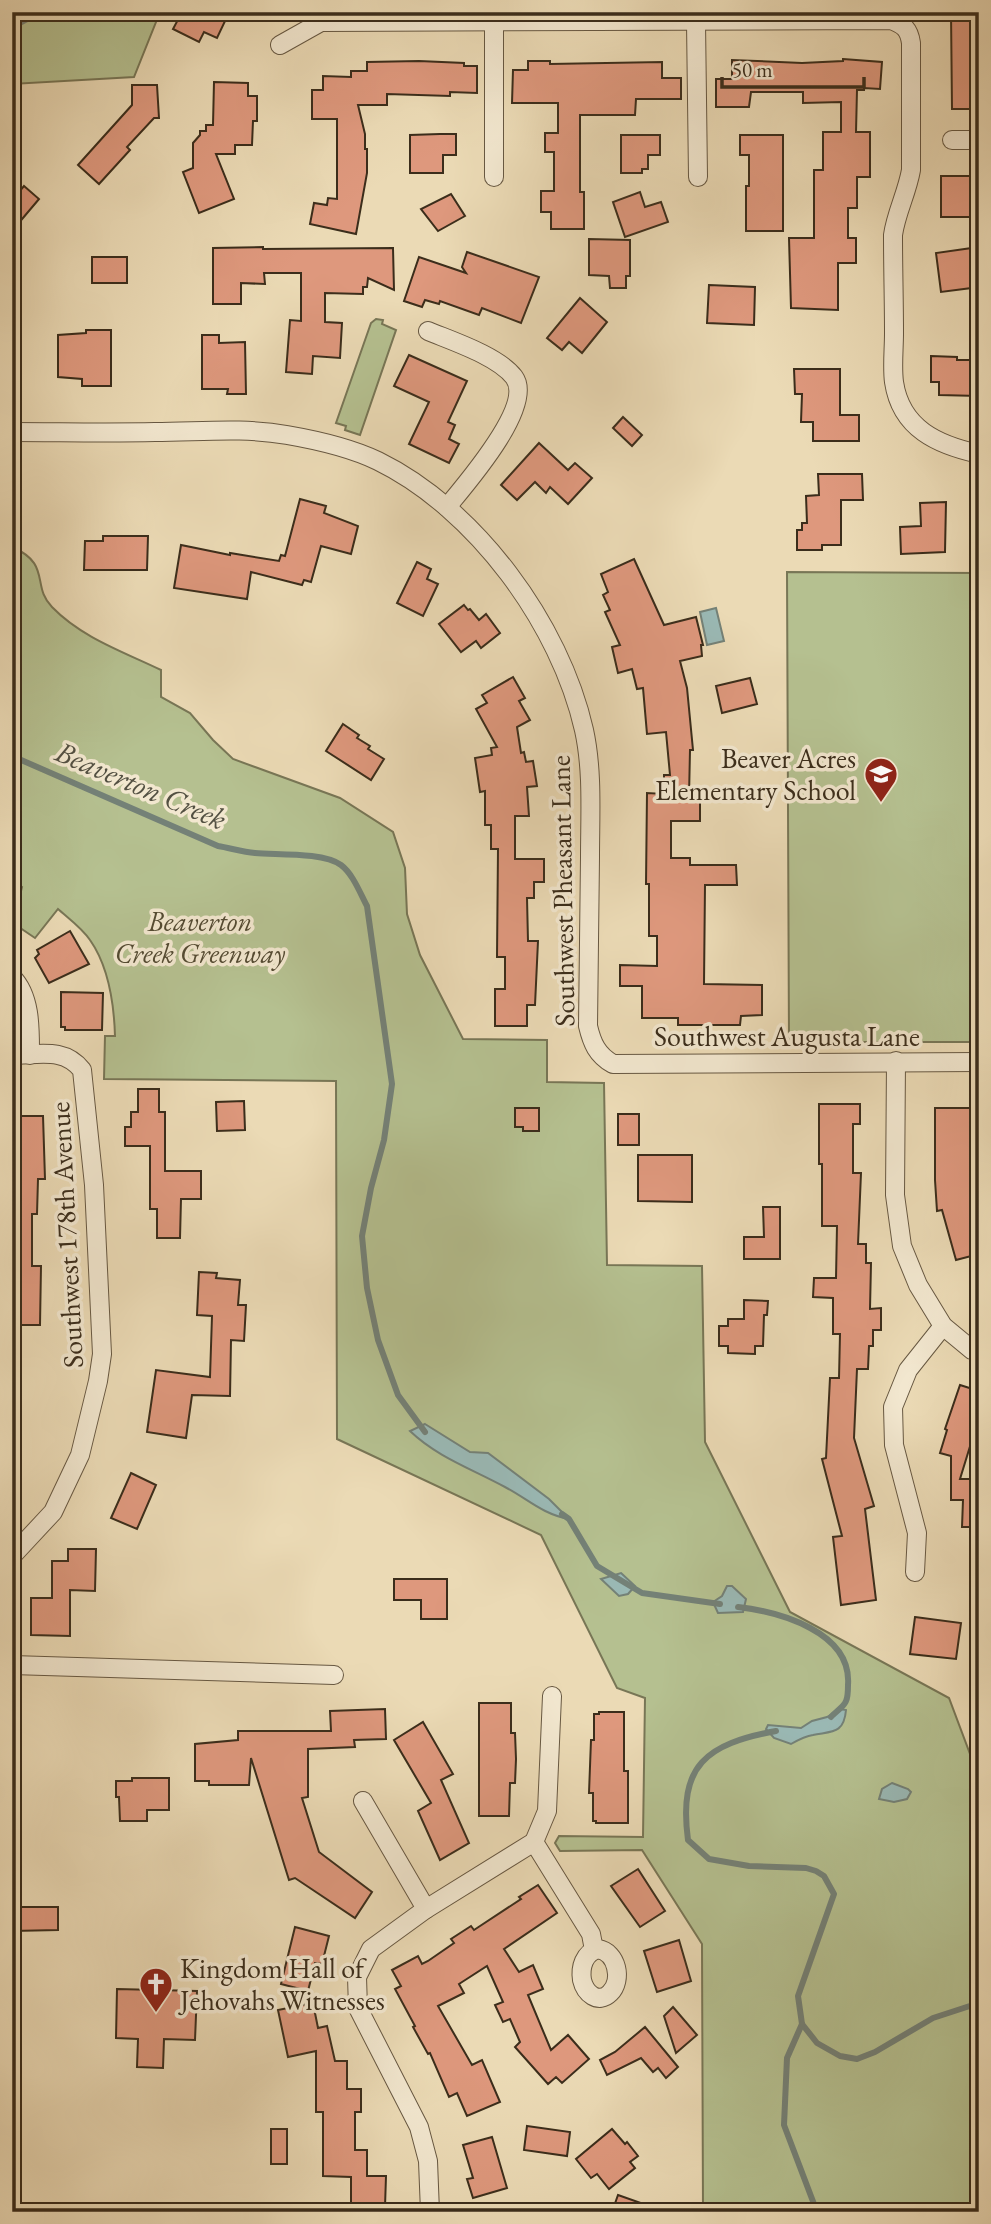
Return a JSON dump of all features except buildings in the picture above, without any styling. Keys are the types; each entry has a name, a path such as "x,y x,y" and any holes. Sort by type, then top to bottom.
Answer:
{"street":[{"path":"280,45 321,22 696,22 779,17 891,20 909,30 911,170 908,187 895,219 893,235 894,382 900,406 930,439 979,454"},
{"path":"494,22 494,177"},
{"path":"696,22 698,177"},
{"path":"952,140 979,140"},
{"path":"428,331 497,363 513,375 519,385 518,397 502,431 482,464 447,506"},
{"name":"Southwest Pheasant Lane","path":"12,432 225,429 286,435 377,461 412,481 447,506 485,543 526,598 554,650 584,731 591,792 588,1026 599,1054"},
{"path":"12,977 20,985 29,1016 21,1055"},
{"name":"Southwest Augusta Lane","path":"599,1054 613,1064 979,1062"},
{"name":"Southwest 178th Avenue","path":"12,1556 53,1512 80,1455 95,1400 102,1354 94,1185 85,1081 82,1070 73,1059 64,1055 21,1055"},
{"path":"896,1061 895,1195 902,1246 918,1285 943,1326 979,1353"},
{"path":"915,1572 917,1533 894,1445 893,1407 908,1370 943,1326"},
{"path":"12,1665 334,1675"},
{"path":"430,2212 428,2161 419,2127 358,2008 357,1978 372,1949 426,1909 534,1842 547,1811 552,1696"},
{"path":"363,1801 426,1909"},
{"path":"534,1842 591,1934 594,1950"}],"green space":[{"path":"12,12 160,12 134,77 12,84"},
{"path":"376,319 383,320 382,324 396,330 360,435 345,430 346,426 336,423 371,323"},
{"name":"Beaverton Creek Greenway","path":"12,547 24,554 37,568 46,599 52,607 90,636 161,670 161,697 190,713 233,759 340,798 393,832 405,868 407,914 420,955 463,1039 547,1040 547,1082 604,1083 607,1265 702,1266 705,1442 790,1612 949,1698 979,1778 979,2212 703,2212 702,1944 642,1850 560,1851 555,1843 559,1836 643,1837 645,1698 617,1688 541,1535 337,1439 336,1081 104,1079 105,1036 115,1036 112,998 102,962 90,940 58,909 35,938 13,923 22,887 12,882"},
{"name":"Beaver Acres Elementary School","path":"787,572 979,573 979,1042 789,1042"}],"water":[{"path":"716,608 724,641 707,645 700,612"},
{"path":"425,1424 470,1452 488,1453 549,1499 569,1519 543,1510 455,1462 410,1431"},
{"path":"621,1573 635,1586 628,1594 619,1596 601,1579"},
{"path":"727,1586 732,1586 746,1599 743,1612 718,1613 713,1602 722,1596"},
{"path":"840,1709 846,1710 845,1718 836,1730 807,1736 791,1744 774,1738 766,1729 768,1725 801,1728"},
{"path":"892,1783 911,1792 907,1799 894,1802 879,1799 882,1789"}],"waterway":[{"path":"12,27 40,12"},
{"name":"Beaverton Creek","path":"12,756 218,846 250,852 323,858 341,865 353,878 367,906 392,1084 384,1140 362,1236 367,1288 378,1340 398,1395 425,1432"},
{"name":"Beaverton Creek","path":"562,1514 569,1519 597,1566 642,1593 720,1604"},
{"name":"Beaverton Creek","path":"738,1607 792,1620 826,1638 838,1651 846,1667 848,1695 843,1705 831,1717"},
{"name":"Beaverton Creek","path":"776,1731 731,1743 702,1762 693,1776 688,1793 688,1840 709,1859 749,1866 806,1868 824,1876 834,1894 798,1996 802,2024 817,2043 840,2056 857,2059 875,2052 933,2018 979,2003"},
{"path":"802,2024 787,2058 784,2125 817,2212"}],"place":[{"name":"Beaver Acres Elementary School","path":"881,804"},
{"name":"Kingdom Hall of Jehovahs Witnesses","path":"156,2014"}]}
